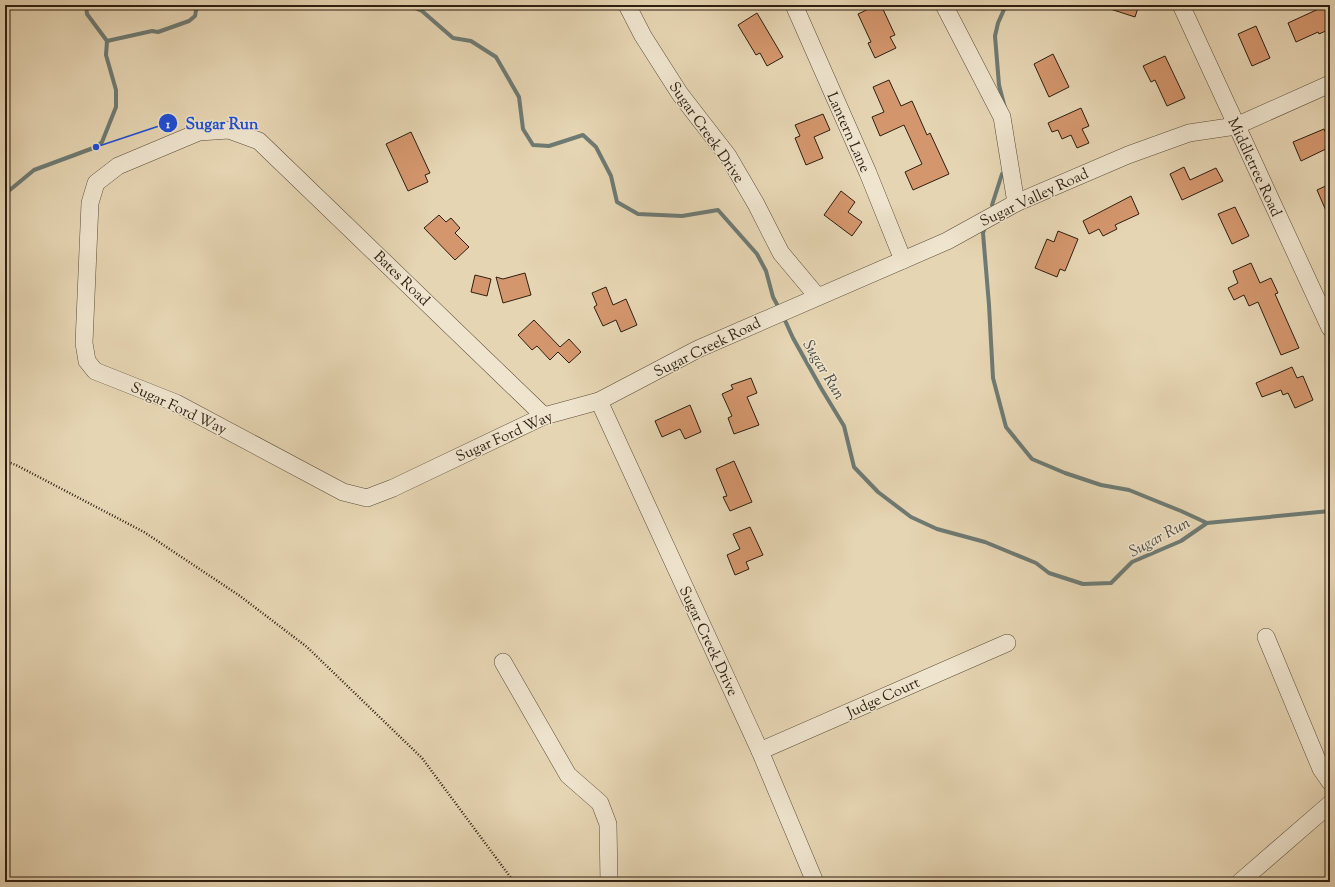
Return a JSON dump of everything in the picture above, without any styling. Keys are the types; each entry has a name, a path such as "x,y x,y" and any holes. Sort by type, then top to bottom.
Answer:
{"street":[{"name":"Sugar Creek Drive","path":"627,5 643,36 680,94 728,156 756,204 781,253 810,300"},
{"name":"Lantern Lane","path":"794,5 868,173 902,260"},
{"path":"944,5 1002,117 1016,203"},
{"name":"Middletree Road","path":"1180,5 1330,328"},
{"name":"Sugar Valley Road","path":"810,300 947,241 1016,203 1128,155 1189,133 1236,126 1330,84"},
{"name":"Sugar Ford Way","path":"259,141 229,130 199,132 118,166 96,183 90,203 84,343 87,361 95,371 176,403 343,492 367,498 393,488 544,416 599,401"},
{"name":"Bates Road","path":"259,141 544,416"},
{"name":"Sugar Creek Road","path":"599,401 698,349 810,300"},
{"name":"Sugar Creek Drive","path":"599,401 760,751 815,882"},
{"path":"1266,637 1322,769 1330,782"},
{"name":"Judge Court","path":"760,751 1007,643"},
{"path":"503,662 568,775 600,803 608,824 609,882"},
{"path":"1240,882 1330,804"}],"path":[{"path":"5,461 16,465 144,532 240,596 307,647 422,758 514,882"}],"building":[{"path":"877,5 881,5 895,35 890,37 896,48 875,58 868,43 871,42 858,14"},
{"path":"1104,5 1139,5 1135,17 1104,7"},
{"path":"1325,6 1330,16 1330,29 1319,34 1318,32 1296,42 1288,23"},
{"path":"757,13 783,57 767,66 760,53 756,55 738,25"},
{"path":"1256,26 1270,58 1252,66 1238,34"},
{"path":"1053,54 1069,87 1049,97 1034,64"},
{"path":"1165,56 1185,98 1167,106 1155,80 1151,82 1143,66"},
{"path":"889,80 901,106 912,101 927,135 930,133 949,174 913,190 905,172 922,164 904,125 880,136 872,117 884,112 873,87"},
{"path":"1081,108 1089,126 1082,129 1089,143 1077,148 1071,135 1062,139 1058,130 1052,132 1048,123"},
{"path":"823,114 830,130 814,137 823,158 806,165 795,138 800,136 795,125"},
{"path":"1324,129 1330,142 1330,147 1301,161 1293,142"},
{"path":"411,132 430,173 425,175 428,182 408,191 386,144"},
{"path":"1184,167 1190,180 1216,168 1223,181 1182,200 1170,174"},
{"path":"1330,184 1330,220 1317,190"},
{"path":"841,191 855,202 848,212 862,222 852,236 824,215"},
{"path":"1131,196 1139,214 1115,225 1117,229 1103,236 1099,229 1089,234 1083,221"},
{"path":"1235,207 1249,236 1232,244 1218,214"},
{"path":"439,215 446,222 451,218 460,228 455,233 469,247 455,260 424,228"},
{"path":"1058,231 1078,239 1065,271 1060,269 1057,277 1035,268 1047,239 1054,242"},
{"path":"1251,263 1260,283 1271,278 1278,293 1275,294 1299,348 1281,355 1258,302 1249,306 1244,295 1234,300 1228,288 1238,283 1233,271"},
{"path":"525,273 531,295 503,303 496,277 503,279"},
{"path":"475,275 491,279 487,296 471,292"},
{"path":"606,287 613,305 626,299 637,325 621,332 616,320 603,326 594,307 597,305 592,293"},
{"path":"534,320 560,347 569,339 581,352 569,363 558,352 550,360 537,346 532,350 518,335"},
{"path":"1292,367 1297,378 1303,376 1313,400 1295,408 1288,393 1283,395 1281,390 1262,397 1256,383"},
{"path":"751,378 757,393 747,397 759,425 734,434 728,418 732,416 722,394 733,389 731,385"},
{"path":"690,405 701,432 685,439 680,429 662,437 655,421"},
{"path":"734,461 752,502 730,511 723,497 727,496 716,469"},
{"path":"750,527 763,555 746,562 749,569 735,575 727,555 740,549 733,534"}],"waterway":[{"path":"86,5 87,14 107,41"},
{"name":"Sugar Run","path":"107,41 152,31 158,32 189,21 195,16 197,5"},
{"name":"Sugar Run","path":"408,5 422,11 453,38 471,41 496,57 519,97 523,129 533,145 549,146 583,135 596,147 611,176 617,202 638,214 682,216 718,210 757,254 766,271 773,297 780,310"},
{"path":"1005,108 999,85 995,36 998,23 1006,5"},
{"name":"Sugar Run","path":"5,194 34,170 96,147 102,142 116,107 116,90 106,55 107,41"},
{"path":"992,205 1002,174"},
{"path":"984,230 993,378 1006,427 1032,459 1065,473 1101,485 1129,490 1207,523"},
{"name":"Sugar Run","path":"783,316 793,338 844,426 854,467 878,492 911,517 937,529 985,542 1036,563 1049,573 1083,584 1111,583 1132,562 1181,541 1207,523 1330,511"}],"place":[{"name":"Sugar Run","path":"96,147"}]}
